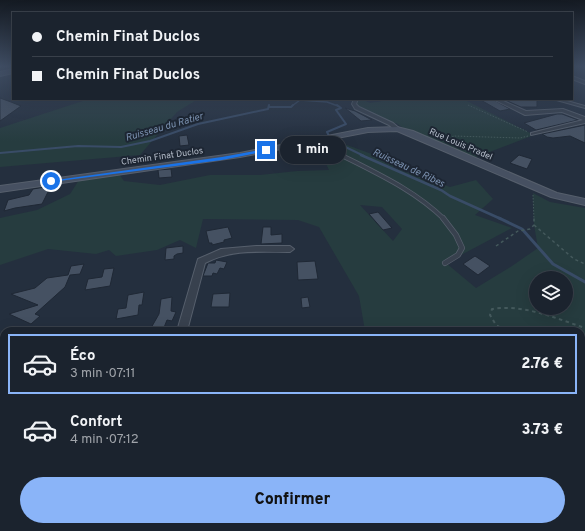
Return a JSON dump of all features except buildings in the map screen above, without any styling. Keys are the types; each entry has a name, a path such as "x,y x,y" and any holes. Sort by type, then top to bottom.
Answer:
{"main road":[{"name":"Rue Louis Pradel","path":"323,138 368,130 396,129 410,133 461,154 554,195 585,202"},
{"name":"Chemin Finat Duclos","path":"0,188 234,156 323,138"}],"street":[{"path":"356,100 354,104 358,108 391,124 396,129"},
{"path":"497,100 526,113 538,114 563,110 585,120"},
{"path":"559,100 585,107"},
{"path":"533,134 585,120"},
{"path":"183,327 201,261 207,257 230,251 290,249"}],"lane":[{"path":"323,138 334,153 368,168 413,194 452,228 459,238 462,248 458,256 446,263"}],"path":[{"path":"468,105 533,134"},
{"path":"461,154 465,153 465,150 454,142 452,139 453,136 520,138 533,134"},
{"path":"496,246 518,231 530,229 534,225 534,187"},
{"path":"534,225 574,259 585,264"},
{"path":"499,327 496,325 490,315 492,309 501,306 516,307 582,327"}],"green space":[{"path":"86,100 196,100 177,112 140,155 0,167 0,128"},
{"path":"356,100 363,100 370,103 383,100 465,100 534,135 471,159 410,133 396,123 391,124 354,104"},
{"path":"336,141 391,161 394,168 450,187 476,180 493,199 475,215 512,228 446,263 476,288 538,248 534,225 533,193 550,202 585,208 585,327 364,327 359,296 319,227 298,220 203,219 196,248 180,240 157,250 116,256 109,250 96,254 48,249 0,265 0,218 37,210 70,194 79,180 119,174 124,181 160,185 210,175 260,175 297,171 329,170 317,145","holes":["360,205 382,207 402,229 393,241"]}],"waterway":[{"name":"Ruisseau de Ribes","path":"292,106 300,100 327,102 338,106"},
{"name":"Ruisseau du Ratier","path":"0,153 78,146 121,147 150,141 198,124 268,109 269,105"},
{"name":"Ruisseau de Ribes","path":"337,105 341,108 336,110 346,124 327,132 331,140 364,156"},
{"name":"Ruisseau de Ribes","path":"269,107 292,106"},
{"name":"Ruisseau de Ribes","path":"361,155 441,190 450,196 501,219"},
{"name":"Ruisseau de Ribes","path":"499,218 522,229 553,264 585,282"}],"route":[{"path":"51,181 222,158 266,150"}]}
